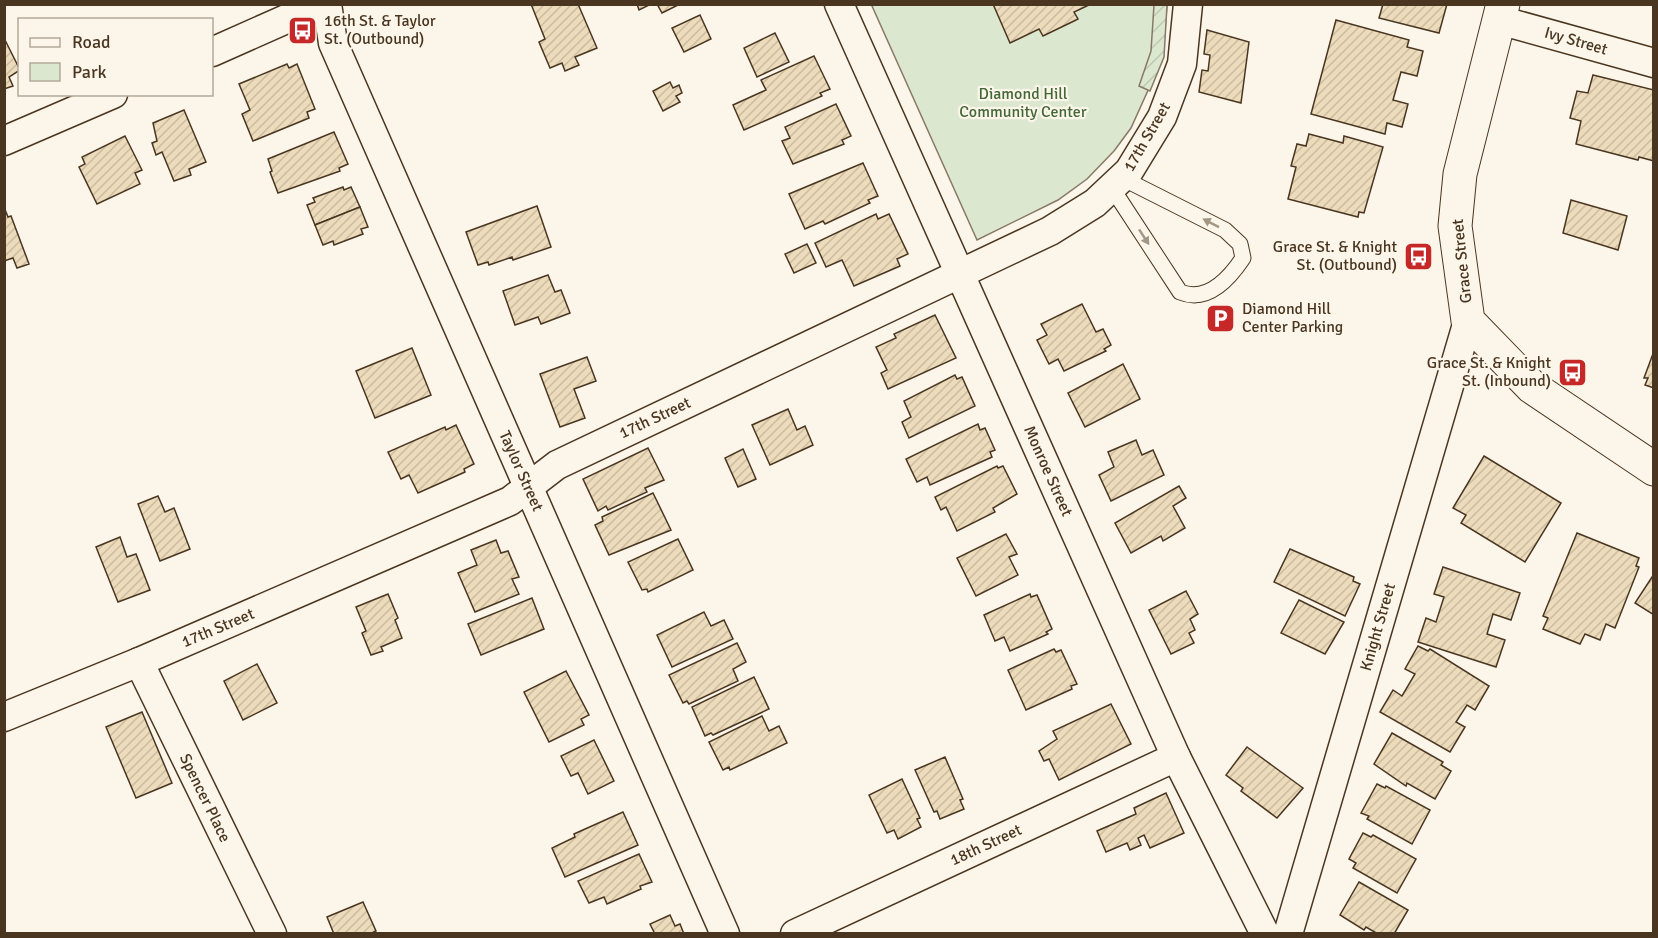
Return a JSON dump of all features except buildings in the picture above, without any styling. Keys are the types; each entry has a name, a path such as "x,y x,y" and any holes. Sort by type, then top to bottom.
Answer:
{"main road":[{"name":"Grace Street","path":"1501,12 1461,174 1455,226 1468,321 1532,387 1653,470"}],"street":[{"path":"213,52 320,4"},
{"name":"Taylor Street","path":"327,4 333,43 725,933"},
{"name":"Monroe Street","path":"838,4 1176,756 1265,933"},
{"name":"17th Street","path":"4,717 139,662 510,501 557,465 1050,231 1095,203 1129,171 1162,117 1182,64 1188,4"},
{"name":"Ivy Street","path":"1501,12 1653,63"},
{"path":"4,141 108,96"},
{"name":"Knight Street","path":"1288,933 1468,321"},
{"name":"Spencer Place","path":"139,662 272,933"},
{"name":"18th Street","path":"795,933 1176,756"}],"lane":[{"path":"1117,183 1226,230 1240,244 1243,258 1234,272 1209,293 1189,296 1180,292 1117,183"}],"green space":[{"name":"Diamond Hill Community Center","path":"875,4 1167,5 1163,57 1131,128 1114,151 1087,179 1058,200 977,240 872,6"},
{"path":"1154,5 1167,5 1164,57 1150,91 1139,86 1151,51"}],"place":[{"name":"16th St. & Taylor St. (Outbound)","path":"303,30"},
{"name":"Grace St. & Knight St. (Outbound)","path":"1418,256"},
{"name":"Diamond Hill Center Parking","path":"1221,318"},
{"name":"Grace St. & Knight St. (Inbound)","path":"1572,372"}]}
